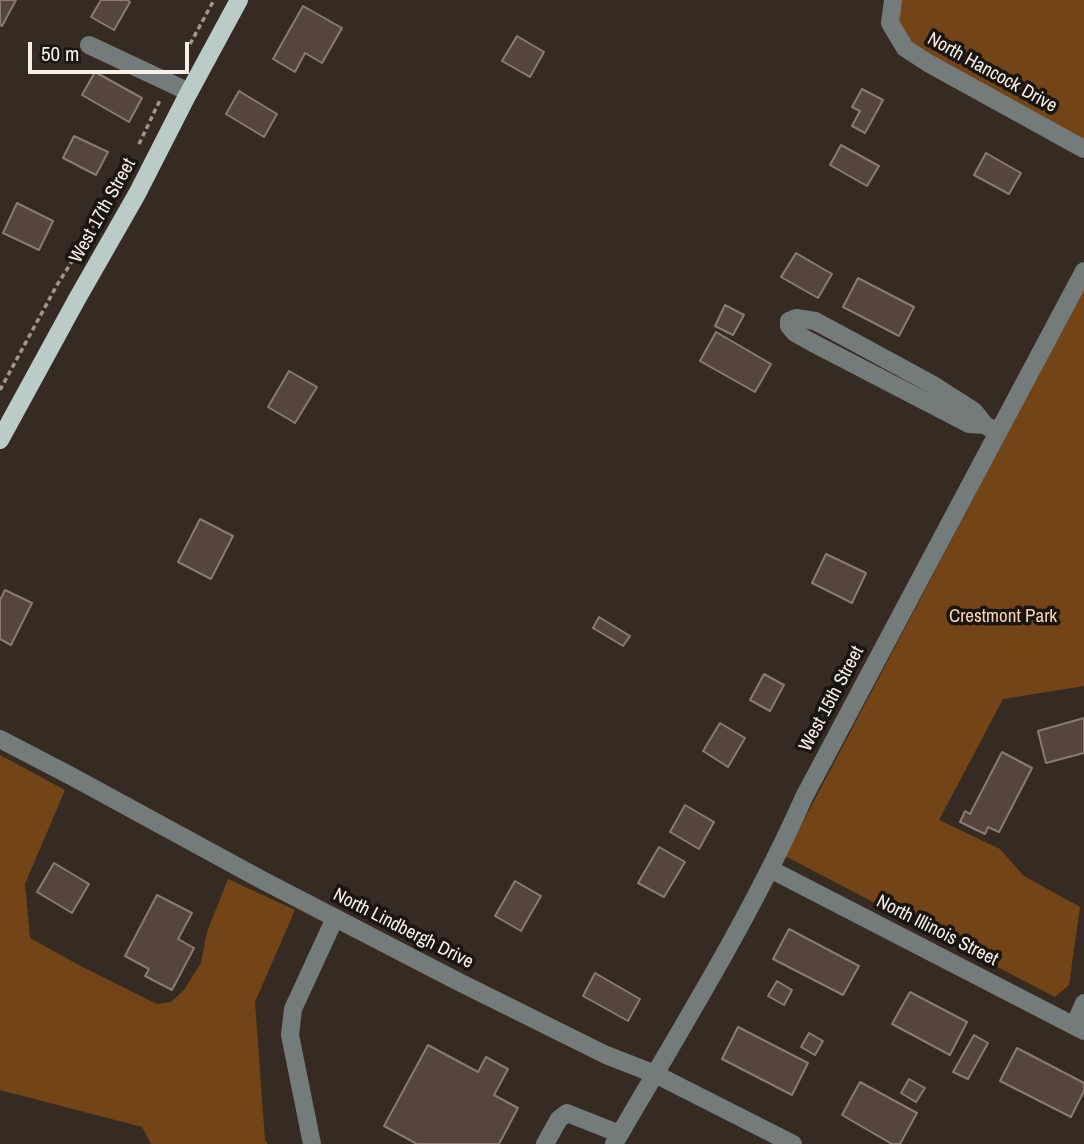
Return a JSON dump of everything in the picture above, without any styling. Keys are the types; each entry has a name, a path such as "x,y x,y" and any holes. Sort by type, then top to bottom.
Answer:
{"main road":[{"name":"West 17th Street","path":"0,440 137,194 239,0"}],"street":[{"name":"North Hancock Drive","path":"892,0 890,23 905,48 1084,149"},
{"path":"89,44 189,92"},
{"name":"West 15th Street","path":"617,1139 770,869 991,429 1084,271"},
{"path":"796,318 815,321 945,393 974,411 991,429 969,424 811,342 795,333 789,326 789,321 796,318"},
{"name":"North Lindbergh Drive","path":"0,739 335,918 607,1055 654,1074 793,1144"},
{"name":"North Illinois Street","path":"770,869 1079,1029"},
{"path":"312,1144 290,1035 293,1009 335,918"},
{"path":"1079,1029 1084,1003"},
{"path":"545,1144 559,1119 567,1113 617,1139"}],"path":[{"path":"190,44 214,0"},
{"path":"137,148 170,82"},
{"path":"0,390 57,285 128,166"}],"green space":[{"path":"897,0 1084,0 1084,139 911,46 895,20"},
{"name":"Crestmont Park","path":"1084,288 1084,686 1003,699 939,820 1000,849 1024,876 1080,907 1069,985 1055,997 785,856"},
{"path":"0,755 65,790 25,884 30,938 77,964 157,1004 171,1002 184,990 201,963 207,932 228,879 295,910 255,1002 265,1140 268,1144 151,1144 142,1127 0,1090"}],"building":[{"path":"0,0 16,0 2,26 0,25"},
{"path":"101,0 130,2 114,30 91,17"},
{"path":"303,6 342,28 322,63 305,53 295,72 273,59"},
{"path":"517,36 544,52 530,77 502,61"},
{"path":"95,72 142,98 129,122 82,95"},
{"path":"862,89 883,100 865,133 852,126 860,111 852,107"},
{"path":"239,91 277,114 264,137 226,114"},
{"path":"74,136 108,152 96,175 63,158"},
{"path":"841,145 879,166 867,186 830,165"},
{"path":"986,153 1021,173 1009,194 974,175"},
{"path":"17,203 53,221 39,250 3,233"},
{"path":"796,253 832,274 818,298 781,277"},
{"path":"858,278 914,307 899,336 843,307"},
{"path":"725,305 744,315 733,335 715,326"},
{"path":"716,332 771,364 755,392 700,361"},
{"path":"289,371 317,387 295,423 268,407"},
{"path":"200,519 233,536 211,579 178,562"},
{"path":"826,554 866,573 852,603 812,583"},
{"path":"5,590 32,603 11,645 0,639 0,600"},
{"path":"599,617 630,636 623,646 593,628"},
{"path":"764,674 784,685 770,711 750,700"},
{"path":"1084,718 1084,753 1046,763 1038,731"},
{"path":"720,723 745,738 728,767 703,751"},
{"path":"1002,752 1032,768 999,832 988,827 985,834 960,822 965,811 970,814"},
{"path":"685,805 714,822 699,849 670,832"},
{"path":"659,847 685,862 664,897 638,883"},
{"path":"54,863 89,884 72,913 37,892"},
{"path":"515,881 541,896 521,931 495,916"},
{"path":"157,895 192,913 178,939 194,948 172,990 145,976 149,969 125,956"},
{"path":"789,929 859,966 843,995 773,959"},
{"path":"595,973 640,999 628,1021 583,996"},
{"path":"777,981 792,990 784,1005 768,996"},
{"path":"910,992 967,1022 950,1055 892,1024"},
{"path":"738,1027 808,1063 792,1095 722,1059"},
{"path":"809,1033 823,1041 815,1055 801,1047"},
{"path":"974,1035 988,1043 968,1079 953,1072"},
{"path":"428,1045 478,1072 486,1057 508,1069 494,1095 518,1108 499,1144 417,1144 384,1126"},
{"path":"1017,1048 1084,1083 1084,1091 1071,1117 1000,1081"},
{"path":"909,1079 925,1088 916,1102 901,1093"},
{"path":"860,1082 917,1113 900,1144 892,1144 842,1115"}]}
